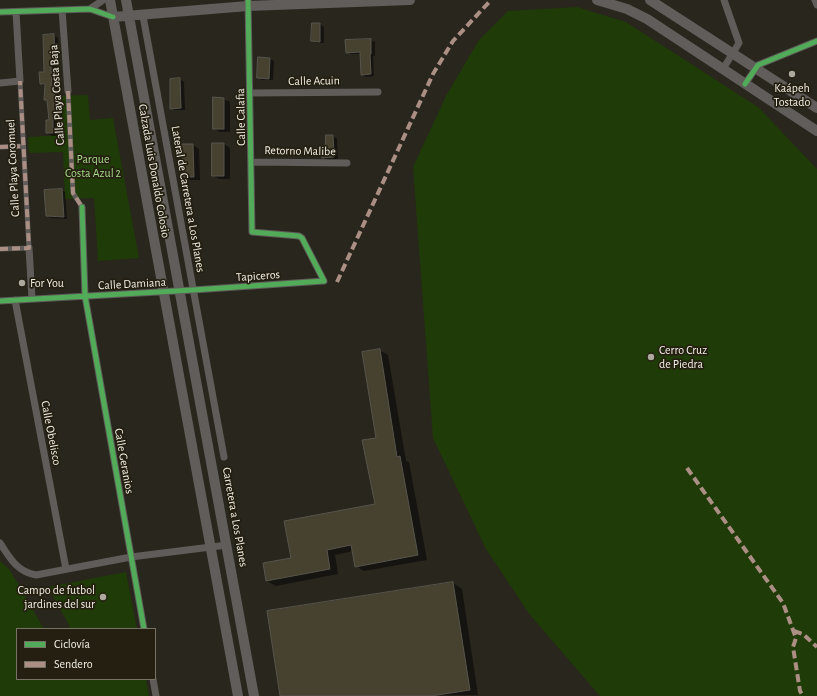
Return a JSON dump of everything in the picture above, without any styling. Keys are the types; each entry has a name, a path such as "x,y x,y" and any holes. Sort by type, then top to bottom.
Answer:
{"main road":[{"name":"Calzada Luis Donaldo Colosio","path":"110,0 211,547"},
{"name":"Calzada Luis Donaldo Colosio","path":"126,0 190,343"},
{"path":"113,17 144,16 248,3 410,0"},
{"path":"597,0 627,9 647,19 817,132"},
{"path":"650,0 817,108"},
{"name":"Carretera a Los Planes","path":"190,343 254,696"},
{"path":"211,547 238,696"}],"street":[{"path":"90,9 103,0"},
{"path":"723,69 738,47 739,40 724,0"},
{"path":"815,0 817,5"},
{"name":"Calle Calafia","path":"248,3 252,162 252,231 253,233 300,236 324,281"},
{"path":"0,12 90,9 113,17"},
{"name":"Calle Playa Costa Baja","path":"62,10 73,192 82,207 85,296"},
{"name":"Calle Playa Coromuel","path":"16,12 32,299"},
{"name":"Lateral de Carretera a Los Planes","path":"144,16 224,457"},
{"path":"745,84 754,68 761,63 817,41"},
{"path":"0,82 20,81"},
{"name":"Calle Acuin","path":"250,93 378,92"},
{"path":"0,147 23,146"},
{"name":"Retorno Malibe","path":"252,162 347,163"},
{"path":"0,249 29,248"},
{"name":"Tapiceros","path":"193,290 324,281"},
{"name":"Calle Damiana","path":"0,301 193,290"},
{"name":"Calle Geranios","path":"85,296 144,628"},
{"name":"Calle Obelisco","path":"15,300 66,570"},
{"path":"0,543 18,569 28,574 36,575 131,557 227,544"},
{"path":"153,680 156,696"}],"green space":[{"path":"577,7 626,22 758,107 817,169 817,696 600,696 530,615 486,549 433,438 413,167 447,94 479,40 508,11"},
{"name":"Parque Costa Azul 2","path":"88,95 90,120 113,118 139,258 98,261 94,198 65,199 63,152 29,153 28,137 62,135 60,96"},
{"path":"0,561 10,570 43,628 16,628 16,680 146,680 149,696 0,696"},
{"path":"126,572 137,628 66,628 70,627 48,587"}],"building":[{"path":"312,23 320,23 320,42 311,41"},
{"path":"54,34 55,65 51,65 52,89 55,89 54,106 57,106 58,117 53,117 53,133 46,133 46,120 49,120 47,100 44,100 45,84 40,84 39,72 44,72 43,35"},
{"path":"371,39 371,74 361,75 360,52 346,53 345,40"},
{"path":"258,57 270,58 269,79 257,78"},
{"path":"180,78 181,108 170,109 170,79"},
{"path":"213,97 224,98 224,129 213,129"},
{"path":"326,135 333,135 334,157 322,158 321,148 325,148"},
{"path":"212,143 224,143 224,176 212,176"},
{"path":"182,144 193,144 194,177 184,177"},
{"path":"62,189 64,217 46,216 44,190"},
{"path":"380,349 397,457 400,456 418,555 355,567 351,545 327,550 330,569 266,581 263,563 291,558 284,521 375,504 362,440 376,438 362,352"},
{"path":"453,582 470,690 431,696 280,696 267,611"}],"marked path":[{"path":"337,282 433,74 453,41 491,0"},
{"path":"0,249 29,248 20,81"},
{"path":"68,91 73,193 82,207"},
{"path":"0,147 23,146"},
{"path":"687,468 783,603 796,638 793,647 800,691 803,696"},
{"path":"794,631 803,634 817,647"}],"cycle path":[{"path":"0,301 324,281 302,238 299,236 252,232 248,0"},
{"path":"0,12 90,9 113,17"},
{"path":"745,84 758,65 817,41"},
{"path":"82,207 85,296 144,628"}],"place":[{"name":"Kaápeh Tostado","path":"792,74"},
{"name":"For You","path":"22,283"},
{"name":"Cerro Cruz de Piedra","path":"651,357"},
{"name":"Campo de futbol jardines del sur","path":"103,597"}]}
